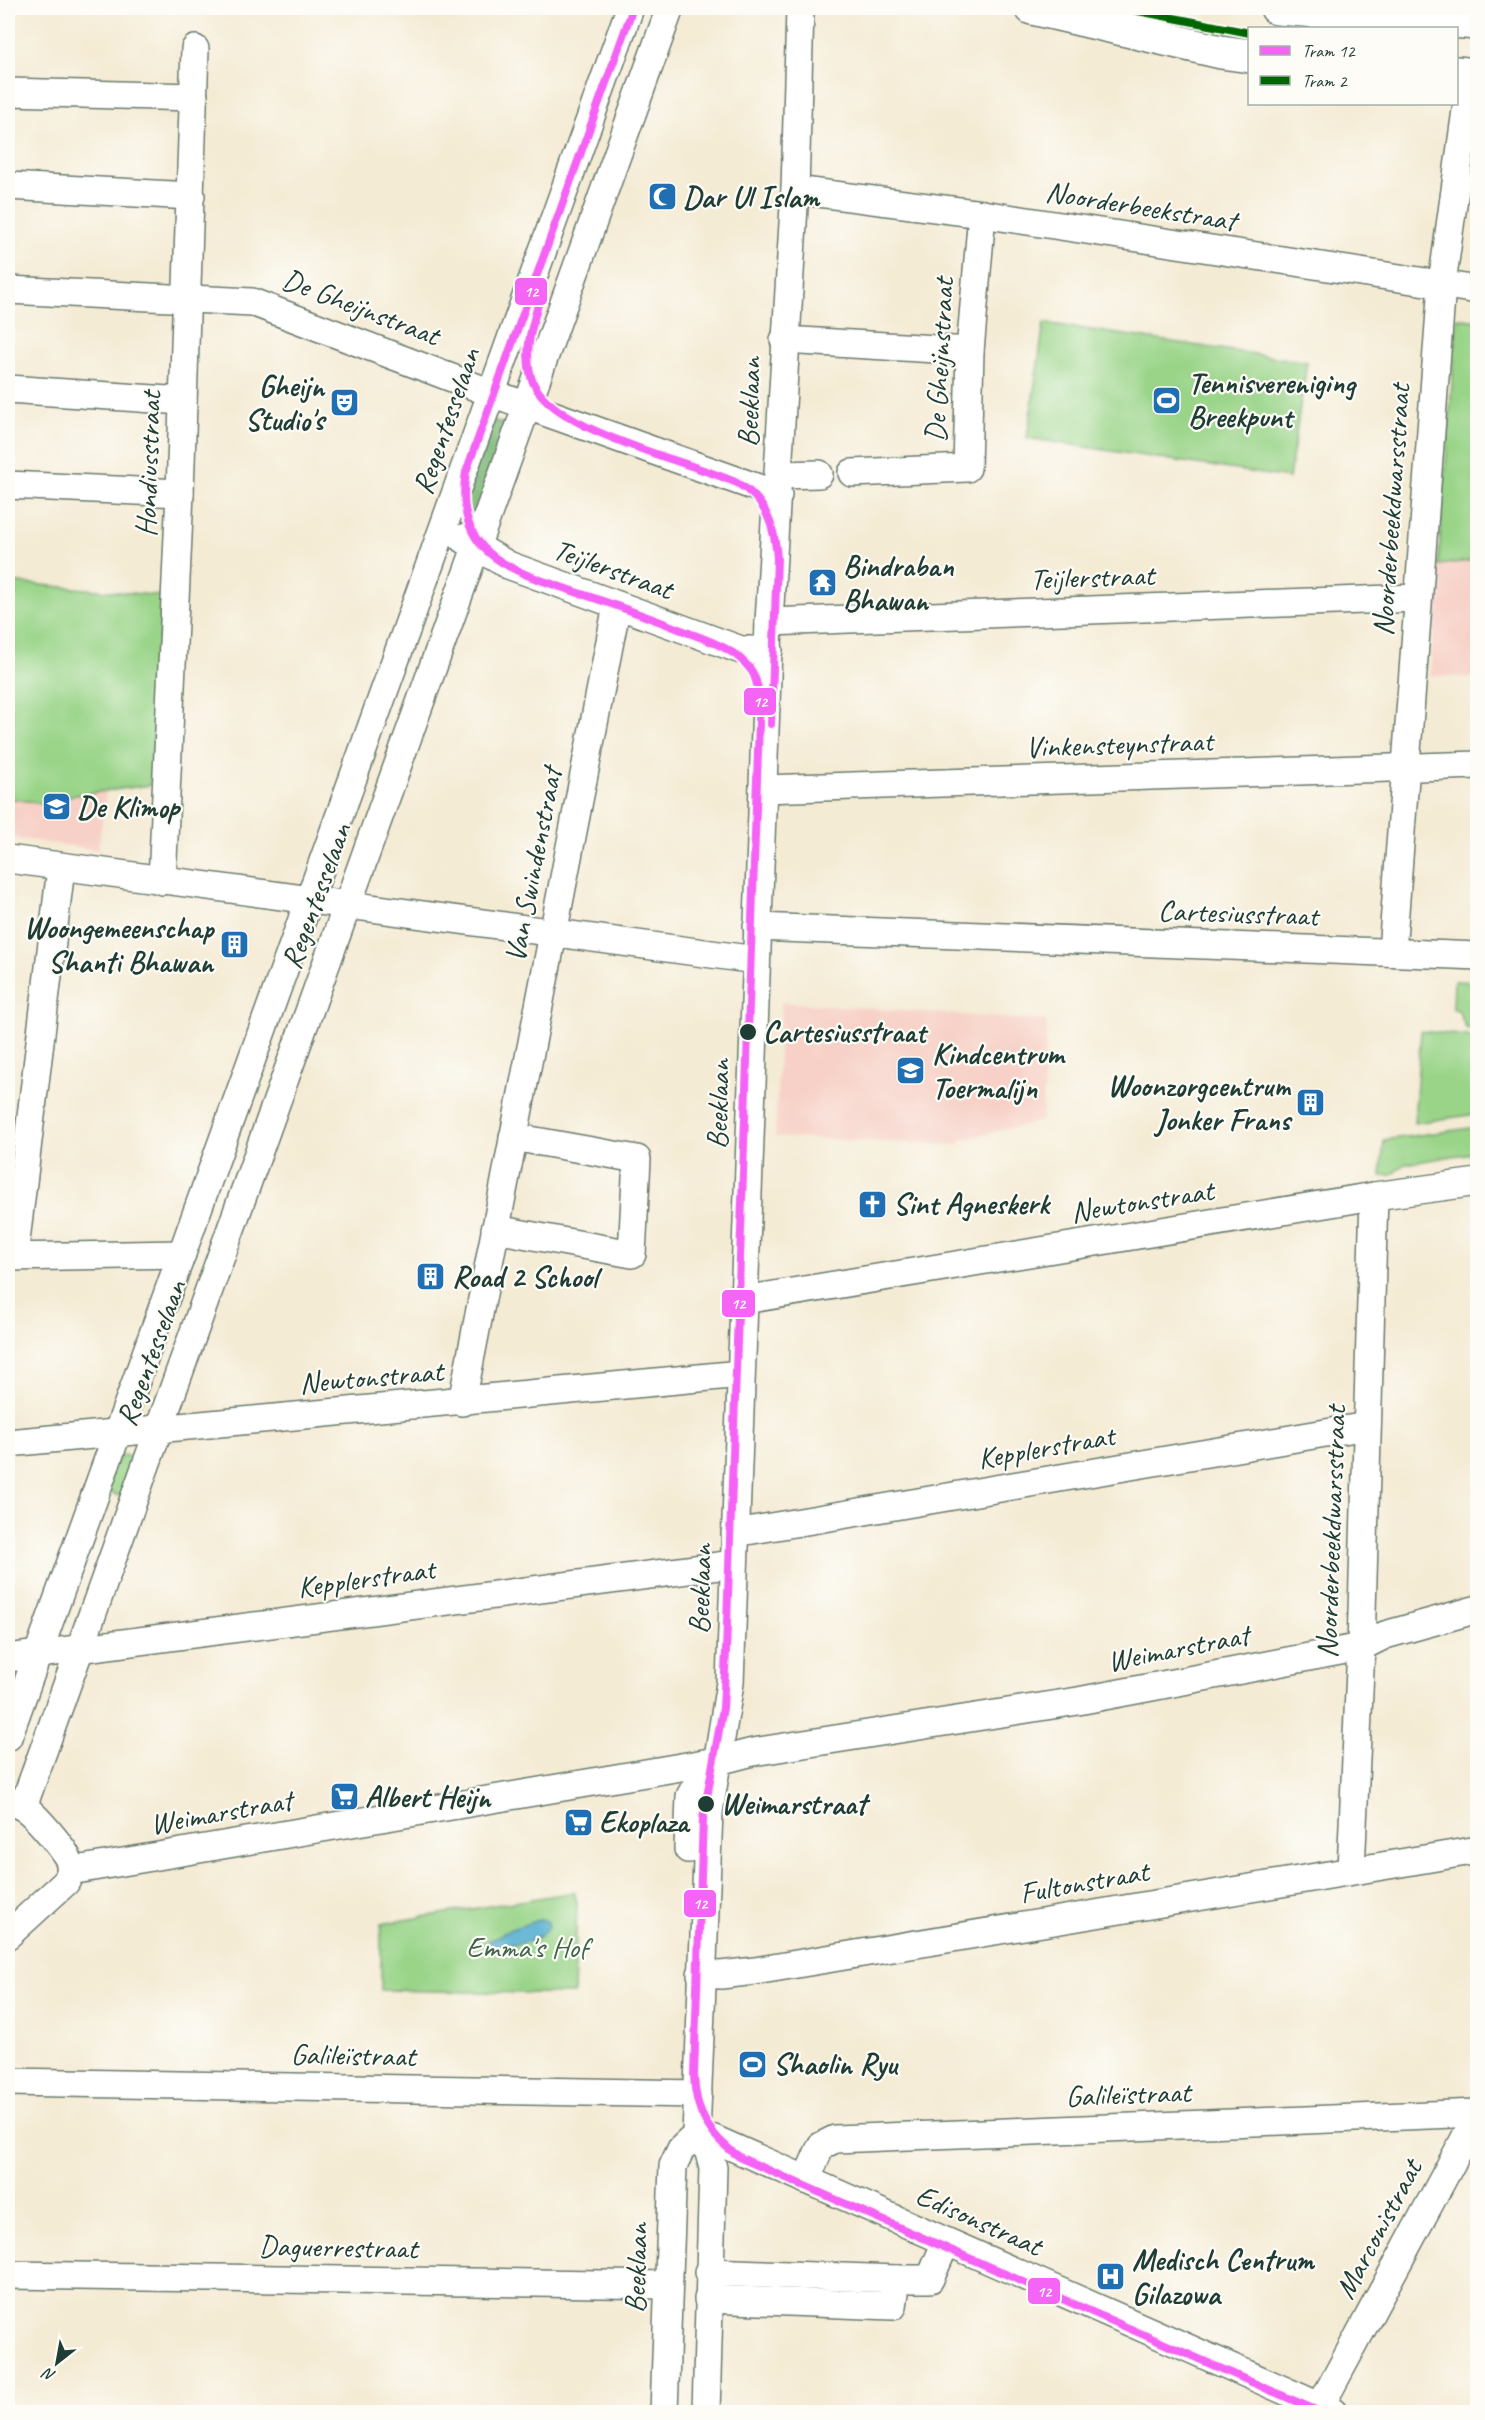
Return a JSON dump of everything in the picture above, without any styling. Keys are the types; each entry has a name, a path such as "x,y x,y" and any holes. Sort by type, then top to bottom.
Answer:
{"main road":[{"path":"1032,8 1189,45 1248,56"},
{"path":"1277,8 1478,23"}],"street":[{"name":"Regentesselaan","path":"8,1737 115,1433 182,1254 490,392 630,8"},
{"name":"Regentesselaan","path":"15,1804 81,1649 670,8"},
{"name":"Beeklaan","path":"717,1761 729,1694 769,622 784,340 795,190 800,8"},
{"name":"Hondiusstraat","path":"162,880 180,493 195,49"},
{"name":"Noorderbeekdwarsstraat","path":"1392,952 1442,284 1468,74"},
{"path":"8,92 194,97"},
{"path":"8,186 191,196"},
{"name":"Noorderbeekstraat","path":"795,190 982,214 1478,290"},
{"name":"De Gheijnstraat","path":"852,472 967,468 969,351 982,214"},
{"name":"De Gheijnstraat","path":"8,290 237,300 271,307 527,405 778,485 819,474"},
{"name":"Beeklaan","path":"784,340 969,351"},
{"path":"8,389 183,401"},
{"path":"8,485 180,493"},
{"name":"Teijlerstraat","path":"444,526 508,565 741,650 769,650"},
{"name":"Teijlerstraat","path":"769,622 1417,598"},
{"name":"Van Swindenstraat","path":"462,1401 617,605"},
{"name":"Vinkensteynstraat","path":"763,789 1478,765"},
{"path":"8,859 61,868 310,899 347,906 756,960"},
{"path":"61,868 11,1257 182,1254"},
{"name":"Cartesiusstraat","path":"757,927 1478,956"},
{"path":"495,1229 632,1254 637,1159 513,1137"},
{"name":"Newtonstraat","path":"744,1300 1374,1196 1478,1182"},
{"name":"Noorderbeekdwarsstraat","path":"1351,1870 1361,1647 1374,1196"},
{"name":"Newtonstraat","path":"8,1443 741,1374"},
{"name":"Kepplerstraat","path":"735,1533 1367,1426"},
{"name":"Kepplerstraat","path":"8,1658 734,1564"},
{"name":"Weimarstraat","path":"70,1872 717,1761 753,1752 1078,1701 1361,1647 1385,1635 1478,1609"},
{"path":"702,1961 722,1905 729,1789 717,1761 699,1780 690,1796 686,1900 702,1961 696,2135 708,2149 713,2168 708,2272 706,2412"},
{"path":"8,1935 66,1882 70,1872 70,1863 65,1855 33,1814 15,1804"},
{"name":"Fultonstraat","path":"702,1961 755,1971 1478,1850"},
{"name":"Galileïstraat","path":"8,2082 698,2094"},
{"name":"Galileïstraat","path":"806,2180 821,2146 835,2139 1478,2113"},
{"name":"Marconistraat","path":"1326,2410 1478,2113"},
{"name":"Beeklaan","path":"664,2412 673,2166 681,2149 696,2135"},
{"name":"Edisonstraat","path":"696,2135 714,2139 1326,2410"},
{"path":"708,2272 930,2279 946,2242"},
{"name":"Daguerrestraat","path":"8,2275 668,2285"},
{"path":"708,2299 893,2306 897,2279"}],"shaded area":[{"path":"1477,560 1477,678 1430,675 1438,565"},
{"name":"De Klimop","path":"8,734 112,749 98,850 8,837"},
{"name":"Kindcentrum Toermalijn","path":"781,1002 1047,1021 1042,1121 960,1140 959,1145 775,1137"}],"green space":[{"path":"1457,318 1477,321 1477,560 1438,565"},
{"name":"Tennisvereniging Breekpunt","path":"1044,323 1307,362 1289,478 1027,438"},
{"path":"488,418 514,428 477,527 469,522 464,497"},
{"path":"8,582 163,596 150,785 68,796 61,806 8,798"},
{"path":"1454,981 1477,982 1477,1030 1466,1028 1458,1010 1453,1009"},
{"path":"1421,1031 1477,1037 1477,1114 1414,1123"},
{"path":"1477,1127 1477,1152 1405,1164 1392,1175 1381,1176 1384,1140"},
{"path":"121,1454 136,1460 126,1499 104,1490"},
{"name":"Emma's Hof","path":"574,1892 577,1902 574,1994 381,1990 381,1924"}],"water":[{"path":"542,1919 548,1922 549,1927 536,1938 521,1943 486,1947 485,1943 511,1929"}],"tram line":[{"name":"12","path":"633,8 466,472 464,501 469,524 479,543 494,557 534,578 636,613 723,647 751,670 760,695 726,1652 723,1708 703,1819 694,2075 697,2101 713,2133 741,2158 1320,2412"},
{"name":"2","path":"1123,8 1248,33"},
{"name":"12","path":"538,305 531,332 528,359 531,377 542,396 563,413 621,442 737,483 755,497 762,506 771,525 777,559 771,724"}],"place":[{"name":"Dar Ul Islam","path":"662,197"},
{"name":"Tennisvereniging Breekpunt","path":"1167,400"},
{"name":"Gheijn Studio's","path":"345,403"},
{"name":"Bindraban Bhawan","path":"822,583"},
{"name":"De Klimop","path":"56,807"},
{"name":"Woongemeenschap Shanti Bhawan","path":"234,945"},
{"name":"Cartesiusstraat","path":"748,1032"},
{"name":"Kindcentrum Toermalijn","path":"911,1071"},
{"name":"Woonzorgcentrum Jonker Frans","path":"1311,1103"},
{"name":"Sint Agneskerk","path":"872,1204"},
{"name":"Road 2 School","path":"431,1277"},
{"name":"Albert Heijn","path":"344,1797"},
{"name":"Weimarstraat","path":"706,1804"},
{"name":"Ekoplaza","path":"578,1822"},
{"name":"Shaolin Ryu","path":"752,2064"},
{"name":"Medisch Centrum Gilazowa","path":"1111,2277"}]}
